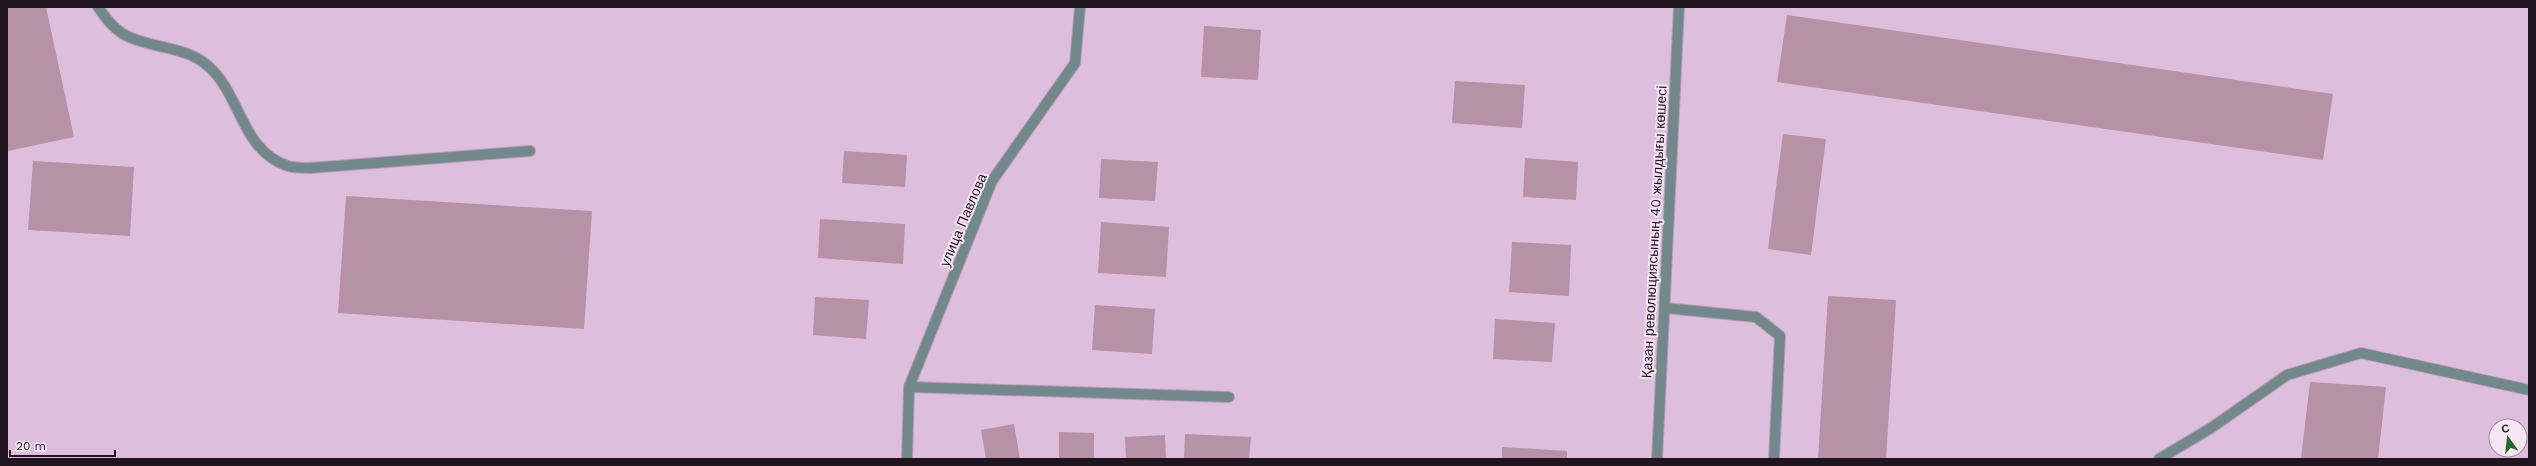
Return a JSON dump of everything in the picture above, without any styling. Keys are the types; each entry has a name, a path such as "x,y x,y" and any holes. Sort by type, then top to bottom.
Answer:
{"street":[{"path":"98,7 110,24 122,34 139,41 175,50 207,64 218,75 254,143 288,166 310,168 530,151"},
{"name":"улица Павлова","path":"907,459 909,387 992,181 1075,63 1080,7"},
{"name":"Қазан революциясының 40 жылдығы көшесі","path":"1657,459 1679,7"},
{"path":"1665,308 1756,317 1780,336 1774,459"},
{"path":"2159,459 2211,428 2287,375 2361,353 2529,390"},
{"path":"909,387 1229,397"}],"building":[{"path":"7,7 46,7 74,137 8,151"},
{"path":"1787,15 2333,94 2323,160 1777,82"},
{"path":"1204,26 1261,30 1258,80 1201,77"},
{"path":"1455,81 1525,85 1522,128 1452,123"},
{"path":"1783,134 1826,139 1811,255 1768,249"},
{"path":"844,151 907,155 905,187 842,183"},
{"path":"1525,158 1578,162 1576,200 1523,197"},
{"path":"1101,159 1158,162 1155,201 1099,198"},
{"path":"33,161 134,167 130,236 28,230"},
{"path":"346,196 592,211 584,329 338,313"},
{"path":"820,219 905,224 903,264 818,258"},
{"path":"1101,222 1169,227 1166,277 1098,273"},
{"path":"1512,242 1571,245 1569,296 1509,292"},
{"path":"1828,296 1896,300 1886,459 1818,459"},
{"path":"815,297 869,300 866,339 813,335"},
{"path":"1095,305 1155,309 1152,354 1092,350"},
{"path":"1495,319 1555,323 1552,362 1493,359"},
{"path":"2310,382 2386,387 2378,459 2301,459"},
{"path":"1014,424 1020,459 986,459 981,430"},
{"path":"1059,432 1094,433 1094,459 1059,459"},
{"path":"1185,434 1251,437 1249,459 1184,459"},
{"path":"1165,435 1166,459 1126,459 1125,437"},
{"path":"1502,447 1567,451 1567,459 1502,459"}]}
